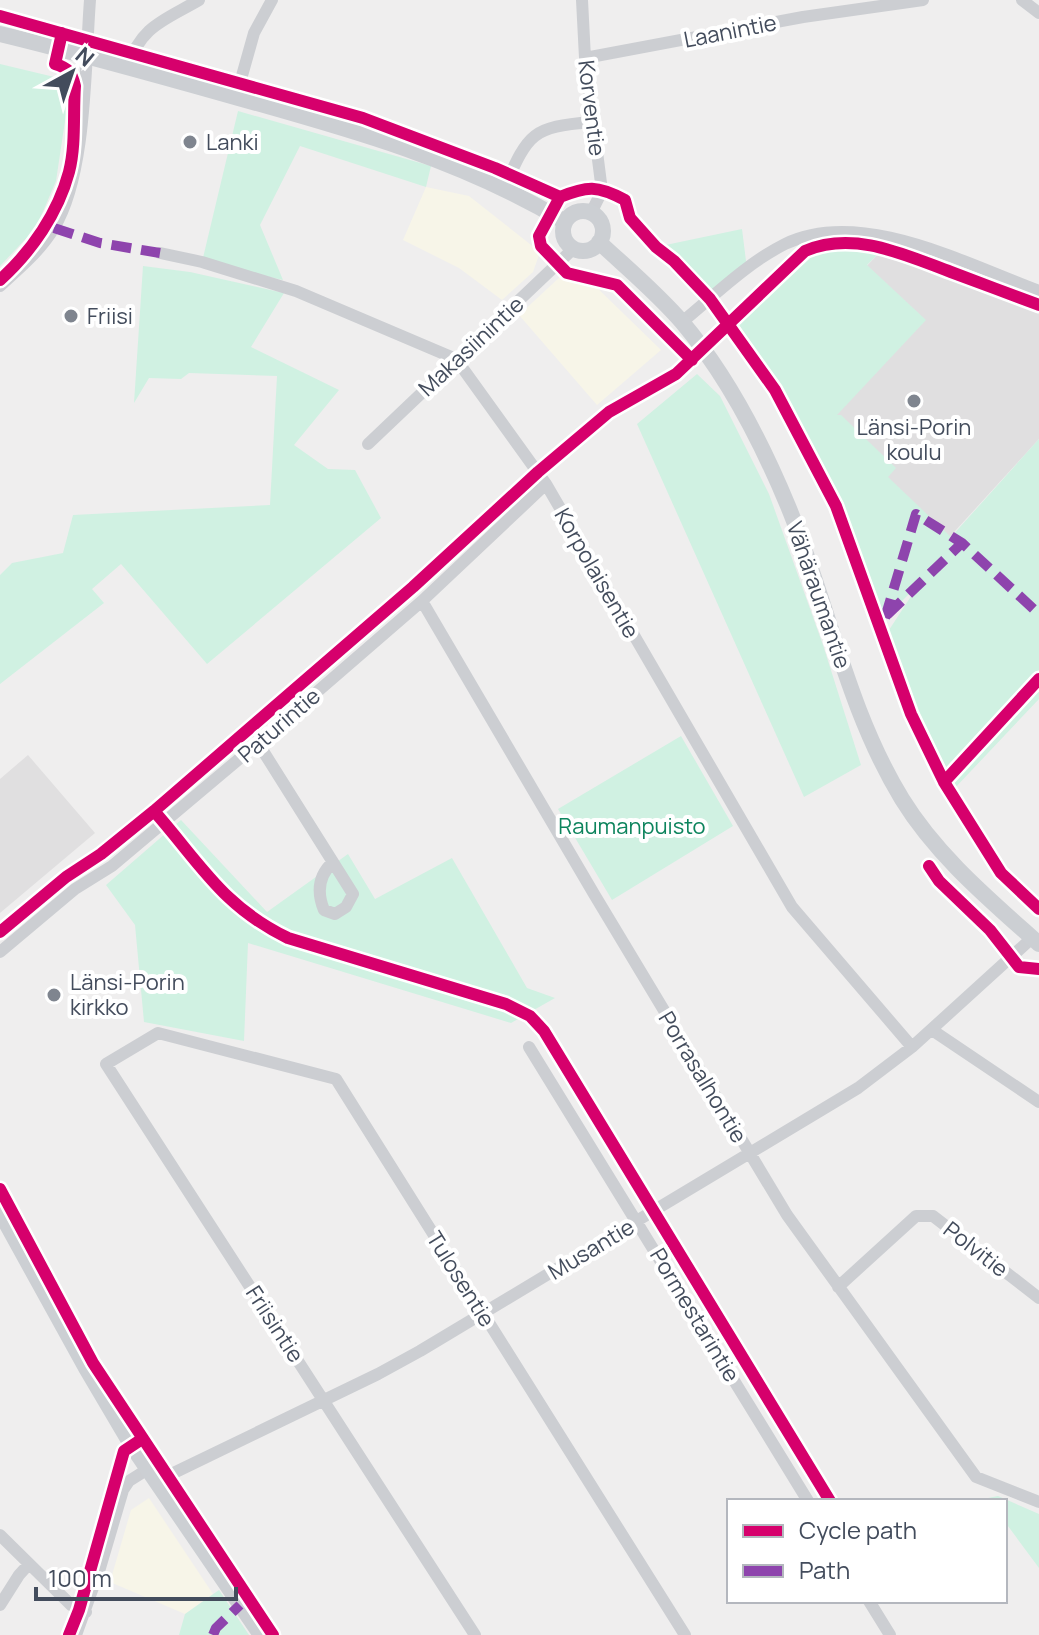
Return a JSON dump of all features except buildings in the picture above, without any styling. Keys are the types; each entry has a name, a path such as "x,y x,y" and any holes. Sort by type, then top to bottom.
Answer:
{"main road":[{"path":"0,34 86,55 409,148 504,188 565,222"},
{"path":"576,212 591,213 602,226 599,242 587,251 573,249 563,236 565,222 576,212"},
{"name":"Vähäraumantie","path":"599,242 682,322 737,401 788,506 849,682 889,777 926,835 954,865 1037,938"},
{"path":"0,1212 86,1368 152,1475 261,1635"}],"street":[{"path":"0,286 35,253 54,228 67,199 77,163 90,0"},
{"path":"128,67 134,46 145,33 199,0"},
{"name":"Korventie","path":"582,0 585,58 602,191 591,213"},
{"name":"Laanintie","path":"585,58 803,17 923,0"},
{"path":"1022,0 1039,13"},
{"path":"236,97 254,33 269,1"},
{"path":"504,188 521,150 537,133 560,124 592,122"},
{"path":"682,322 768,254 804,236 822,232 847,230 896,239 1039,291"},
{"name":"Makasiinintie","path":"368,444 573,249"},
{"path":"160,253 202,262 296,291 456,359"},
{"name":"Korpolaisentie","path":"456,359 546,484 792,907 912,1047"},
{"name":"Paturintie","path":"0,952 75,889 112,866 258,743 422,601 546,484"},
{"name":"Porrasalhontie","path":"422,601 749,1154 838,1287 976,1477 1039,1502"},
{"path":"258,743 333,862"},
{"name":"Musantie","path":"76,1635 86,1612 123,1490 129,1481 152,1475 378,1374 638,1221 858,1088 912,1047 1037,938"},
{"path":"932,1030 1039,1102"},
{"name":"Tulosentie","path":"158,1033 336,1079 685,1635"},
{"name":"Friisintie","path":"158,1033 106,1064 475,1635"},
{"name":"Pormestarintie","path":"529,1047 807,1499"},
{"name":"Polvitie","path":"838,1287 916,1216 933,1216 1039,1298"},
{"path":"0,1535 71,1605 86,1612"},
{"path":"0,1605 29,1564"},
{"path":"870,1603 890,1635"}],"shaded area":[{"path":"426,187 469,196 540,252 533,272 502,300 459,268 403,240"},
{"name":"Länsi-Porin koulu","path":"878,254 933,270 1039,309 1039,439 924,565 777,362"},
{"path":"561,276 589,280 661,350 597,405 519,315"},
{"path":"28,755 95,833 0,913 0,779"},
{"path":"149,1498 213,1594 185,1614 110,1582 131,1510"}],"green space":[{"path":"0,64 71,81 56,181 36,228 0,266"},
{"path":"238,111 431,166 426,187 300,146 260,225 283,280 202,262"},
{"path":"742,229 747,269 710,299 656,247"},
{"path":"854,246 878,254 867,265 926,320 837,415 841,415 896,468 888,477 951,537 1039,439 1039,699 953,790 929,743 889,630 919,584 885,618 821,467 783,395 739,325 805,251"},
{"path":"143,266 190,272 284,293 251,347 339,390 294,445 328,469 355,470 381,518 207,664 121,564 92,589 104,603 0,684 0,575 12,563 63,553 73,515 270,505 277,376 189,373 181,379 149,378 134,403"},
{"path":"697,374 720,396 769,494 823,645 861,765 804,797 637,424"},
{"name":"Raumanpuisto","path":"681,736 733,826 612,900 558,809"},
{"path":"181,820 267,912 348,854 375,899 452,858 527,988 555,998 511,1023 248,943 244,1041 144,1022 135,925 106,885"},
{"path":"1007,1500 1039,1514 1039,1568 1007,1525"},
{"path":"219,1590 249,1635 179,1635 185,1614"}],"marked path":[{"path":"54,228 100,243 160,253"},
{"path":"885,618 916,514 962,543 1039,614"},
{"path":"887,615 962,543"},
{"path":"213,1635 216,1628 240,1605"}],"cycle path":[{"path":"0,16 363,118 495,168 560,197 592,189 625,200 630,218 710,299 775,390 836,506 911,714 944,782 1001,873 1039,909"},
{"path":"0,280 23,257 42,230 58,202 69,172 75,86 69,71 55,64 62,33"},
{"path":"560,197 539,236 541,246 567,273 617,285 692,360"},
{"path":"0,932 66,877 101,854 154,811 609,412 676,374 805,251 842,243 879,247 1039,305"},
{"path":"944,782 1039,679"},
{"path":"154,811 229,897 246,912 288,938 506,1004 530,1016 544,1031 829,1499"},
{"path":"929,866 939,881 990,930 1019,967 1039,969"},
{"path":"0,1189 93,1363 273,1635"},
{"path":"69,1635 79,1610 124,1451 142,1439"}],"place":[{"name":"Lanki","path":"190,142"},
{"name":"Friisi","path":"71,316"},
{"name":"Länsi-Porin koulu","path":"914,401"},
{"name":"Länsi-Porin kirkko","path":"54,995"}]}
